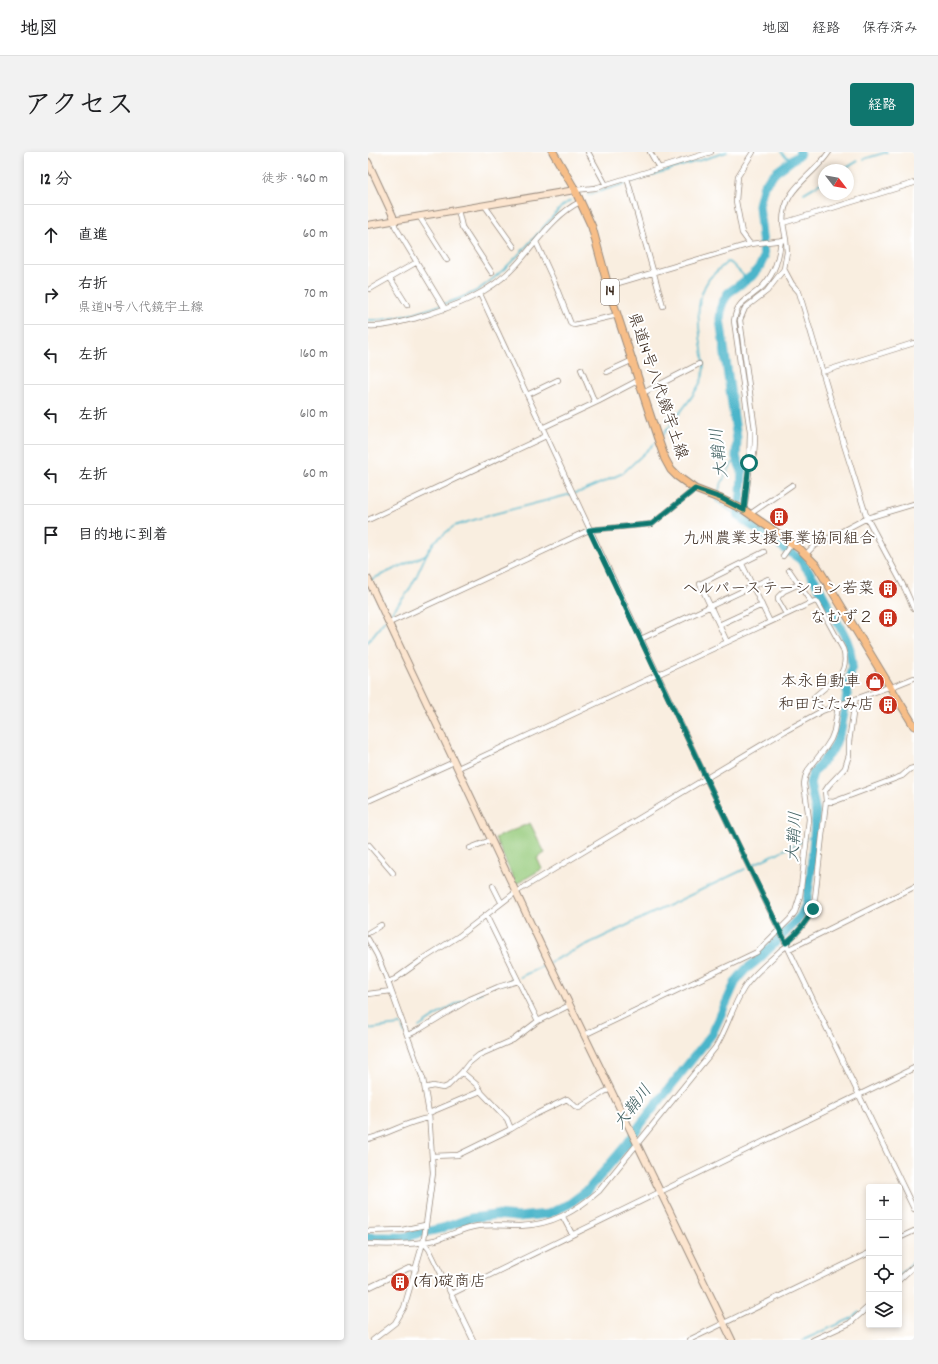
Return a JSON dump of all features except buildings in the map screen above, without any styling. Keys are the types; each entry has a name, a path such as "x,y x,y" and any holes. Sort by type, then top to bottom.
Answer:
{"main road":[{"name":"県道14号八代鏡宇土線","path":"553,152 575,190 592,226 608,286 660,446 671,470 695,489 721,498 743,510 791,545 806,554 821,572 914,726"}],"street":[{"path":"588,152 606,184"},
{"path":"650,152 659,168"},
{"path":"368,225 575,190 595,188 711,152"},
{"path":"750,244 742,233 736,201 738,176 753,152"},
{"path":"749,472 753,462 755,430 740,320 745,308 767,291 784,269 787,252 782,223 785,204 789,196 799,184 819,165 829,152"},
{"path":"368,162 393,216 395,226 444,307"},
{"path":"627,179 663,306"},
{"path":"782,223 914,184"},
{"path":"368,326 396,323 444,307 465,302 480,294 506,275 565,211 580,202"},
{"path":"484,206 514,247"},
{"path":"458,210 462,227 492,273"},
{"path":"420,216 447,260"},
{"path":"608,286 755,242 784,240"},
{"path":"743,510 749,472 750,432 734,321 738,307 763,286 772,275 779,259 784,240"},
{"path":"536,242 571,324 574,325 618,315"},
{"path":"370,289 417,262"},
{"path":"784,269 792,284 799,292 867,518 905,589 914,610"},
{"path":"390,278 407,305"},
{"path":"480,294 657,675 914,1209"},
{"path":"822,372 914,343"},
{"path":"607,372 633,360"},
{"path":"643,393 699,364"},
{"path":"581,369 595,403"},
{"path":"527,395 558,380"},
{"path":"542,428 639,380"},
{"path":"368,520 546,436"},
{"path":"752,516 753,512 792,485"},
{"path":"389,623 589,530 652,524 695,489"},
{"path":"806,554 814,546 867,518 914,504"},
{"path":"783,556 791,545"},
{"path":"726,642 700,584 764,552"},
{"path":"742,564 770,622"},
{"path":"789,570 811,602"},
{"path":"368,579 458,768 490,840 732,1340"},
{"path":"641,639 768,579"},
{"path":"786,614 778,600 778,597 784,591 799,584"},
{"path":"458,768 815,601 818,603 845,655 843,670 840,675 814,697 822,711"},
{"path":"719,625 762,605"},
{"path":"388,982 395,979 459,936 501,902 516,892 785,731 822,711 914,678"},
{"path":"368,1244 435,1240 476,1226 521,1226 542,1224 563,1217 585,1203 599,1191 636,1142 721,1039 738,998 745,987 787,945 808,919 813,909 815,898 826,801 825,791 845,768 854,700"},
{"path":"584,1035 757,952 790,919 798,903 807,835 808,811 804,784 805,778 808,770 831,739 839,706"},
{"path":"368,801 454,762"},
{"path":"826,801 833,802 902,776 914,768"},
{"path":"470,848 490,840"},
{"path":"369,845 393,873"},
{"path":"493,886 501,902"},
{"path":"787,945 914,887"},
{"path":"486,915 538,1021"},
{"path":"368,933 381,925"},
{"path":"368,939 388,982 408,1035 425,1088 429,1116 433,1173 423,1241 404,1308 398,1318 373,1340"},
{"path":"408,1035 470,999 498,987 518,981"},
{"path":"368,994 391,991"},
{"path":"425,1088 433,1086 443,1088 453,1082 469,1063 479,1055 513,1040 538,1021 570,1005"},
{"path":"451,1294 914,1068"},
{"path":"462,1072 477,1085 507,1119 511,1129"},
{"path":"432,1156 458,1155 567,1099 579,1108 604,1092 611,1090"},
{"path":"368,1139 429,1116 481,1091"},
{"path":"563,1217 572,1234"},
{"path":"368,1231 402,1230 425,1226"},
{"path":"902,1237 914,1231"},
{"path":"423,1241 429,1249 473,1340"},
{"path":"689,1340 866,1254"},
{"path":"902,1277 914,1266"},
{"path":"368,1288 409,1268 416,1269"},
{"path":"813,1340 850,1323 866,1309"}],"green space":[{"path":"530,823 545,853 537,858 542,869 516,884 495,838"}],"waterway":[{"path":"588,195 727,152"},
{"path":"781,152 792,160"},
{"name":"大鞘川","path":"368,1237 404,1237 443,1228 471,1218 495,1215 518,1217 548,1214 569,1204 589,1189 627,1144 640,1125 712,1034 736,981 745,970 759,959 800,917 806,905 811,872 816,813 810,783 813,773 833,749 841,730 852,665 850,649 846,638 816,582 800,559 738,516 742,471 736,457 737,439 720,319 722,304 728,293 752,276 760,266 764,257 759,205 764,185 776,172 799,155 800,152"},
{"path":"864,159 887,152"},
{"path":"853,164 858,161"},
{"path":"804,193 818,185"},
{"path":"368,320 388,319 415,313 456,300 476,291 488,283 511,263 562,206 571,200"},
{"path":"662,436 697,389 703,375 704,363 699,327 699,311 701,295 709,279 727,262 731,263 747,279"},
{"path":"388,617 408,592 434,542 454,526 583,491 623,473 655,443"},
{"path":"717,494 736,457"},
{"path":"716,500 738,516"},
{"path":"370,580 425,555"},
{"path":"368,642 385,620"},
{"name":"大鞘川","path":"808,838 814,836"},
{"path":"752,865 805,840"},
{"path":"550,962 745,869"},
{"path":"520,977 547,964"},
{"path":"502,984 514,979"},
{"path":"419,1027 449,1007 482,992"},
{"path":"368,1029 401,1025 405,1034"},
{"path":"902,1272 914,1261"},
{"path":"803,1340 850,1319 859,1312"}],"place":[{"name":"九州農業支援事業協同組合","path":"779,517"},
{"name":"ヘルパーステーション若菜","path":"888,589"},
{"name":"なむず２","path":"888,618"},
{"name":"本永自動車","path":"875,682"},
{"name":"和田たたみ店","path":"888,705"},
{"name":"(有)碇商店","path":"400,1282"}],"route":[{"path":"749,463 744,510 721,498 695,489 652,524 589,530 786,943 799,932 813,909"}]}
